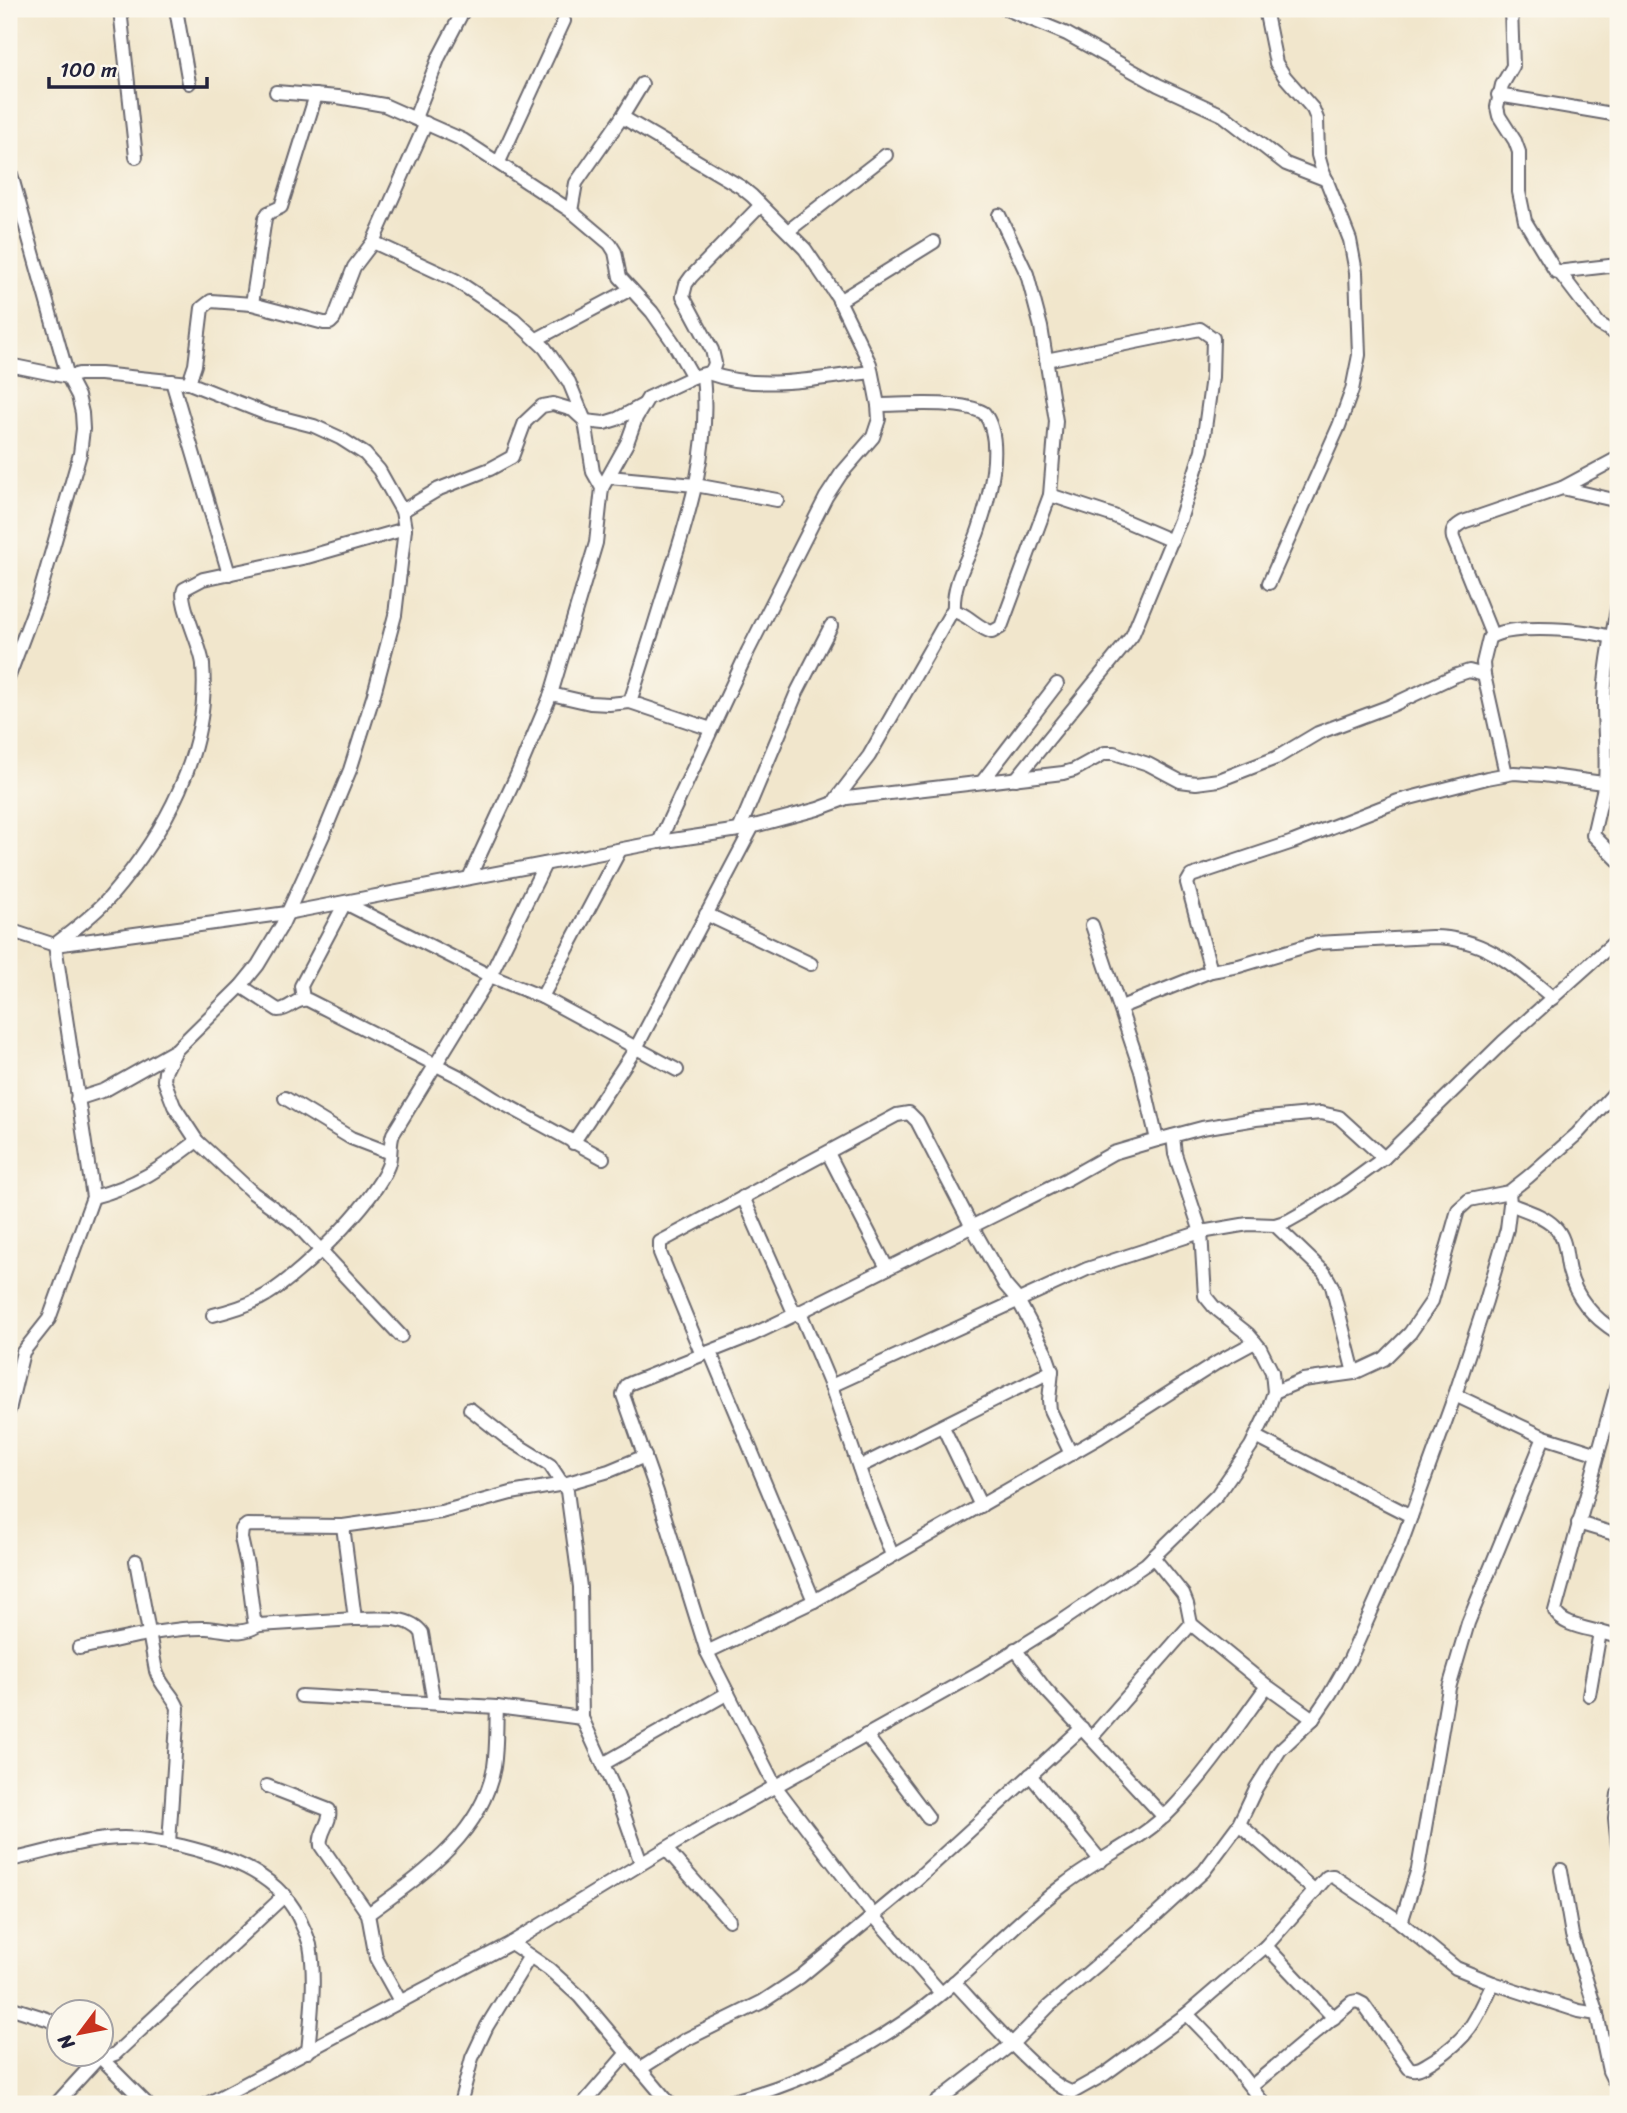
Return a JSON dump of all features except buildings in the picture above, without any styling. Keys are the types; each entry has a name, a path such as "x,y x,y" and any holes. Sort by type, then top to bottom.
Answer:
{"street":[{"path":"120,9 136,158"},
{"path":"176,9 189,83"},
{"path":"189,383 195,365 202,309 206,303 252,303 330,323 338,313 354,267 373,242 421,120 439,57 464,9"},
{"path":"1006,9 1066,34 1158,85 1223,115 1286,164 1327,180"},
{"path":"1265,9 1276,63 1285,78 1313,109 1317,119 1318,155 1350,240 1356,272 1359,355 1352,390 1339,426 1269,583"},
{"path":"1510,9 1513,66 1498,95 1499,116 1519,152 1520,192 1525,221 1552,268 1560,273 1599,324 1618,335"},
{"path":"499,162 564,21"},
{"path":"571,211 576,183 642,84"},
{"path":"276,92 384,105 421,120 499,162 571,211 610,244 615,252 620,277 701,375 706,408 705,438 690,512 631,702"},
{"path":"252,303 265,218 268,213 281,207 316,95"},
{"path":"1498,95 1618,115"},
{"path":"622,117 741,187 805,249 839,301 862,346 872,372 879,419 873,437 841,474 826,497 748,651 659,842"},
{"path":"788,232 886,156"},
{"path":"9,167 68,377 78,396 83,429 80,454 38,599 13,649 9,676"},
{"path":"469,878 551,694 596,544 602,488 648,398 713,369 715,357 686,304 684,290 691,277 760,206"},
{"path":"954,611 986,630 992,632 1001,627 1050,495 1056,421 1041,327 1027,274 999,215"},
{"path":"373,242 455,280 514,319 537,339 569,382 585,421 593,472 602,488"},
{"path":"839,301 934,242"},
{"path":"1560,273 1618,265"},
{"path":"537,339 631,289"},
{"path":"1016,779 1132,636 1172,541 1202,450 1212,377 1213,338 1200,329 1046,360"},
{"path":"9,365 68,377 100,374 189,383 267,414 314,426 365,454 379,470 402,511 405,528 395,615 374,694 350,770 282,925 258,965 241,986 176,1050 105,1090 77,1099"},
{"path":"701,375 762,383 872,372"},
{"path":"172,381 229,574"},
{"path":"402,511 439,489 490,469 512,457 525,422 542,406 553,404 573,410 585,421 604,423 643,404"},
{"path":"834,802 869,756 954,611 953,592 979,529 994,457 992,426 984,413 971,408 878,405"},
{"path":"1492,635 1453,538 1453,530 1463,522 1562,488 1618,458"},
{"path":"609,477 695,485 777,500"},
{"path":"1562,488 1618,501"},
{"path":"1050,495 1114,516 1172,541"},
{"path":"55,945 108,898 142,856 176,801 193,752 203,702 203,663 181,594 194,582 307,556 405,528"},
{"path":"1618,604 1605,697 1604,733 1609,784 1592,832 1594,838 1618,860"},
{"path":"739,830 797,692 831,626"},
{"path":"1492,635 1550,629 1584,631 1615,638"},
{"path":"1492,635 1486,645 1484,675 1506,774"},
{"path":"9,930 55,945 287,913 659,842 739,830 863,795 1016,779 1074,770 1105,753 1114,753 1148,764 1180,781 1196,783 1219,780 1276,758 1318,733 1390,706 1454,676 1469,671 1484,675"},
{"path":"982,782 1057,684"},
{"path":"551,694 590,703 631,702 711,729"},
{"path":"1211,971 1187,883 1191,876 1293,842 1398,801 1506,774 1544,775 1609,784"},
{"path":"573,1143 636,1048 753,826"},
{"path":"542,997 620,850"},
{"path":"213,1315 261,1298 322,1251 383,1176 389,1164 393,1134 490,976 545,864"},
{"path":"345,903 490,976 542,997 677,1070"},
{"path":"303,998 301,986 345,903"},
{"path":"706,915 811,964"},
{"path":"1092,925 1141,1071 1157,1140"},
{"path":"1121,1007 1211,971 1239,966 1315,943 1448,937 1503,956 1553,998"},
{"path":"831,1385 1087,1269 1201,1232 1248,1224 1275,1225 1304,1212 1384,1158 1466,1077 1618,939"},
{"path":"9,1410 23,1352 49,1320 93,1197 55,945"},
{"path":"241,986 278,1010 286,1009 303,998"},
{"path":"303,998 436,1065 603,1158"},
{"path":"176,1050 164,1072 164,1080 174,1106 197,1141 253,1193 297,1226 401,1336"},
{"path":"934,2104 1012,2044 1049,2006 1203,1871 1239,1824 1256,1788 1280,1750 1313,1719 1350,1659 1401,1544 1486,1301 1507,1229 1509,1198 1577,1134 1618,1089"},
{"path":"285,1098 351,1138 390,1153"},
{"path":"814,1601 660,1253 658,1245 663,1239 897,1115 909,1113 917,1121 971,1226 1005,1285 1018,1300 1045,1351 1052,1371 1050,1410 1071,1454"},
{"path":"941,1993 873,1915 775,1786 707,1652 623,1395 625,1389 631,1383 798,1313 1067,1179 1113,1153 1173,1136 1256,1119 1321,1113 1339,1117 1384,1158"},
{"path":"207,2104 511,1943 641,1863 1016,1649 1059,1623 1153,1557 1217,1495 1255,1437 1267,1413 1274,1392 1272,1372 1255,1342 1205,1296 1201,1232 1175,1154 1173,1136"},
{"path":"93,1197 138,1182 197,1141"},
{"path":"828,1153 887,1268"},
{"path":"743,1197 831,1385 892,1555"},
{"path":"1274,1392 1303,1380 1354,1373 1384,1359 1410,1333 1432,1300 1458,1210 1469,1200 1509,1198 1552,1224 1566,1244 1569,1271 1588,1308 1597,1320 1618,1334"},
{"path":"1275,1225 1324,1272 1332,1286 1354,1373"},
{"path":"707,1652 814,1601 1071,1454 1218,1362 1255,1342"},
{"path":"859,1467 1052,1371"},
{"path":"1618,1381 1613,1425 1598,1454 1555,1611 1557,1617 1563,1621 1618,1637"},
{"path":"1455,1395 1544,1437 1598,1454"},
{"path":"470,1409 550,1465 564,1484 580,1587 582,1718 603,1764 641,1863"},
{"path":"943,1427 981,1506"},
{"path":"1255,1437 1411,1516"},
{"path":"1401,1923 1418,1869 1449,1688 1468,1623 1544,1437"},
{"path":"259,1625 254,1620 241,1538 243,1526 343,1526 441,1512 511,1493 564,1484 609,1471 645,1456"},
{"path":"1578,1523 1618,1535"},
{"path":"343,1526 355,1619"},
{"path":"1153,1557 1183,1594 1191,1624 1267,1686 1313,1719"},
{"path":"136,1561 160,1683 175,1700 178,1708 169,1843"},
{"path":"79,1648 203,1628 246,1633 259,1625 355,1619 407,1621 422,1633 434,1703"},
{"path":"1091,1738 1191,1624"},
{"path":"1589,1695 1600,1632"},
{"path":"1016,1649 1046,1690 1164,1817"},
{"path":"721,2104 779,2088 810,2074 859,2049 941,1993 1065,1884 1164,1817 1196,1780 1267,1686"},
{"path":"603,1764 728,1693"},
{"path":"301,1696 496,1707 582,1718"},
{"path":"368,1914 442,1857 468,1827 485,1794 494,1766 496,1707"},
{"path":"640,2069 685,2040 762,2002 800,1977 907,1888 1082,1728"},
{"path":"866,1735 928,1817"},
{"path":"1030,1775 1101,1861"},
{"path":"267,1786 329,1810 330,1815 320,1839 321,1846 368,1914 376,1958 400,2001"},
{"path":"1618,1794 1615,1818 1618,1846"},
{"path":"1239,1824 1315,1891"},
{"path":"9,1860 67,1844 124,1838 169,1843 242,1863 285,1895 298,1914 310,1943 312,1999 308,2052"},
{"path":"666,1849 729,1920"},
{"path":"1561,1870 1572,1935 1597,2014 1609,2071 1618,2083"},
{"path":"954,1982 1012,2044 1058,2085 1073,2092 1105,2074 1187,2014 1266,1946 1328,1878 1336,1878 1401,1923 1456,1968 1493,1983 1579,2011 1597,2014"},
{"path":"116,2052 285,1895"},
{"path":"511,1943 579,1996 670,2104"},
{"path":"1266,1946 1334,2018"},
{"path":"460,2104 472,2058 487,2026 530,1956"},
{"path":"1252,2086 1352,2002 1360,2001 1409,2068 1415,2070 1445,2053 1465,2037 1480,2014 1493,1983"},
{"path":"9,2007 46,2019"},
{"path":"1187,2014 1218,2046 1264,2104"},
{"path":"583,2104 627,2053"},
{"path":"56,2104 87,2068"},
{"path":"111,2068 148,2104"}]}
